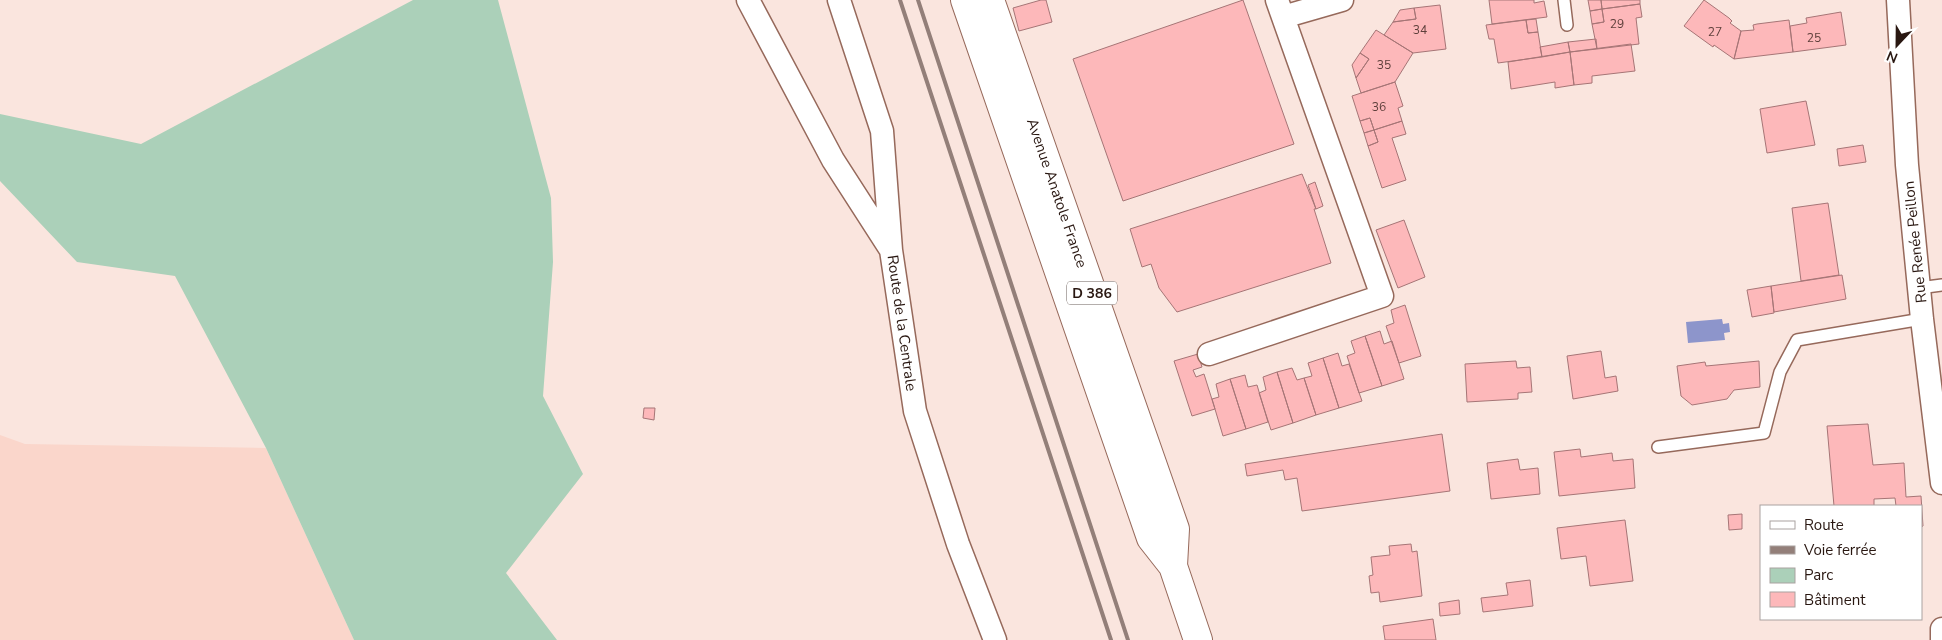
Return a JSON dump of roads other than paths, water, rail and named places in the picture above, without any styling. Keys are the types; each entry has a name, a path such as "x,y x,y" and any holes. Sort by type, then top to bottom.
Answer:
{"main road":[{"name":"D 386","path":"966,0 989,20"},
{"name":"Avenue Anatole France","path":"989,20 1152,538 1173,566 1198,640"}],"street":[{"path":"748,0 833,160 891,250"},
{"name":"Route de la Centrale","path":"839,0 882,131 891,250 915,410 958,544 995,640"},
{"path":"1209,354 1382,296 1280,9 1342,0"},
{"name":"Rue Renée Peillon","path":"1898,0 1907,165 1922,319 1942,483"},
{"path":"1942,629 1942,640"}],"lane":[{"path":"1564,0 1567,25"},
{"path":"1919,288 1942,286"},
{"path":"1658,446 1764,433 1780,372 1797,340 1922,319"}],"water":[{"path":"1722,319 1723,324 1729,323 1730,332 1724,333 1725,340 1688,343 1686,322"}],"railway":[{"path":"900,0 1111,640"},
{"path":"918,0 1128,640"}]}
